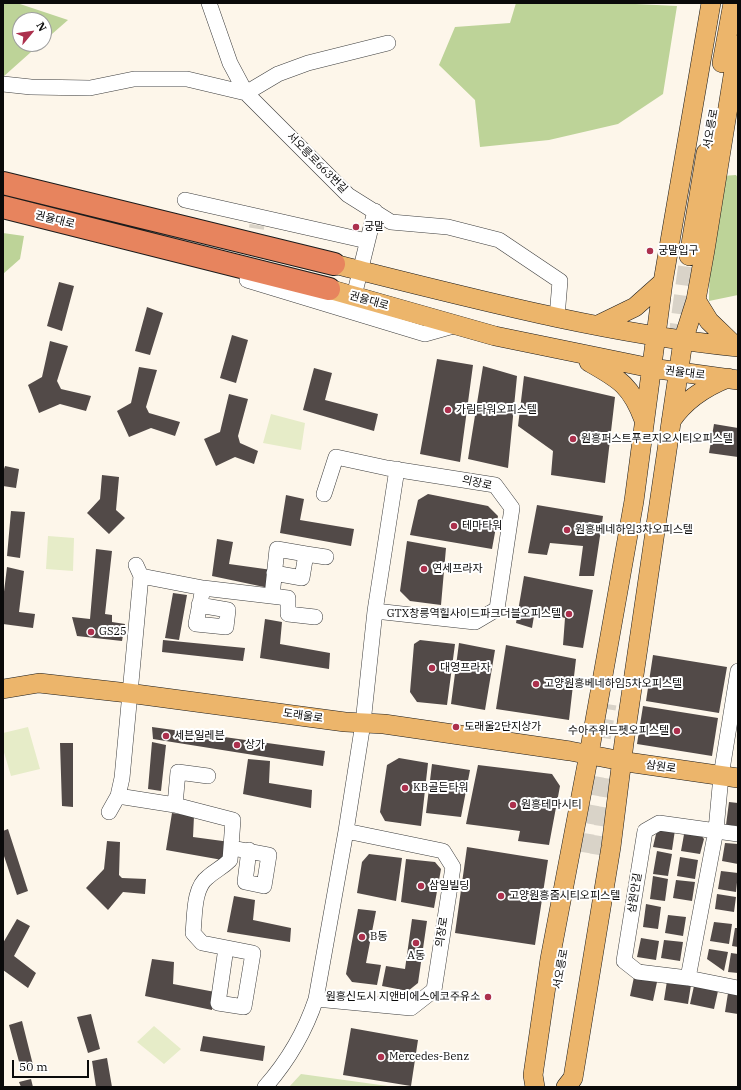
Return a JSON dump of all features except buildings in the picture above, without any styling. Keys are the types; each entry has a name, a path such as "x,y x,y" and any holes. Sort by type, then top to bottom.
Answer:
{"highway":[{"path":"3,183 334,264"},
{"name":"권율대로","path":"3,207 329,290"}],"main road":[{"path":"535,1087 533,1075 550,959 596,755 634,501 663,282 711,3"},
{"name":"서오릉로","path":"721,3 683,255 733,3"},
{"path":"566,1087 573,1078 611,848 622,760 683,341 696,300 738,45"},
{"path":"334,264 557,317 683,341 736,347"},
{"path":"598,325 635,307 663,282"},
{"name":"권율대로","path":"329,290 495,336 575,354 651,368 733,379"},
{"path":"696,300 710,320 736,347"},
{"path":"575,354 611,374 626,386 639,406 644,421"},
{"path":"671,421 677,411 691,398 715,383 733,379"},
{"name":"도래울로","path":"3,689 39,683 363,723 384,724 596,755"},
{"name":"삼원로","path":"596,755 730,777"},
{"name":"서오릉로","path":"540,1087 590,853 577,975 560,1087"}],"street":[{"name":"서오릉로663번길","path":"209,3 230,63 246,93 348,195 391,222 448,227 499,240 560,281 557,317"},
{"path":"3,84 31,87 90,88 134,79 187,79 246,93 278,74 308,63 388,43"},
{"path":"185,200 258,221 367,241"},
{"path":"354,296 375,212"},
{"path":"249,274 247,280 425,334 457,326"},
{"path":"265,1087 294,1050 309,1021 316,999 346,831 363,723 375,611 397,469 336,457 324,494"},
{"name":"의장로","path":"375,611 475,622 497,609 512,508 495,485 397,469"},
{"path":"272,596 277,549 326,557"},
{"path":"274,573 302,578 306,554"},
{"path":"109,812 118,796 122,778 138,570 203,588 288,598 288,614 315,617"},
{"path":"199,605 203,588"},
{"path":"688,978 716,830 730,777 738,671"},
{"path":"175,805 178,772 208,776"},
{"path":"118,796 175,805 234,820 230,860 218,871 207,877 198,890 193,933 202,943 226,948"},
{"name":"삼원안길","path":"738,834 659,823 645,831 624,961 638,972 688,978 738,988"},
{"name":"의장로","path":"316,999 411,1008 434,990 452,867 443,851 346,831"},
{"path":"232,848 249,850"}],"green space":[{"path":"3,3 17,3 44,12 12,12 12,52 31,52 3,77"},
{"path":"516,3 615,3 677,6 663,94 618,124 549,140 480,147 475,100 439,65 455,27 510,23"},
{"path":"52,15 68,20 52,34"},
{"path":"736,175 738,178 738,295 709,301 711,184 722,176"},
{"path":"3,233 24,236 20,259 3,274"},
{"path":"271,414 305,423 301,450 263,443"},
{"path":"48,536 74,538 73,571 46,569"},
{"path":"28,727 40,769 11,776 3,749 3,733"},
{"path":"154,1026 181,1049 164,1064 137,1042"},
{"path":"301,1074 395,1087 289,1087"}],"tunnel":[{"path":"249,274 257,225"},
{"path":"677,343 689,256"},
{"path":"582,852 607,704"},
{"path":"599,855 612,769"}],"place":[{"name":"궁말","path":"356,227"},
{"name":"궁말입구","path":"650,251"},
{"name":"가림타워오피스텔","path":"448,410"},
{"name":"원흥퍼스트푸르지오시티오피스텔","path":"573,439"},
{"name":"테마타워","path":"454,526"},
{"name":"원흥베네하임3차오피스텔","path":"567,530"},
{"name":"연세프라자","path":"424,569"},
{"name":"GTX창릉역힐사이드파크더블오피스텔","path":"569,614"},
{"name":"GS25","path":"91,632"},
{"name":"대영프라자","path":"432,668"},
{"name":"고양원흥베네하임5차오피스텔","path":"536,684"},
{"name":"도래울2단지상가","path":"456,727"},
{"name":"수아주위드펫오피스텔","path":"677,731"},
{"name":"세븐일레븐","path":"166,736"},
{"name":"상가","path":"237,745"},
{"name":"KB골든타워","path":"405,788"},
{"name":"원흥테마시티","path":"513,805"},
{"name":"삼일빌딩","path":"421,886"},
{"name":"고양원흥줌시티오피스텔","path":"501,896"},
{"name":"B동","path":"362,937"},
{"name":"A동","path":"416,943"},
{"name":"원흥신도시 지앤비에스에코주유소","path":"488,997"},
{"name":"Mercedes-Benz","path":"381,1057"}]}
